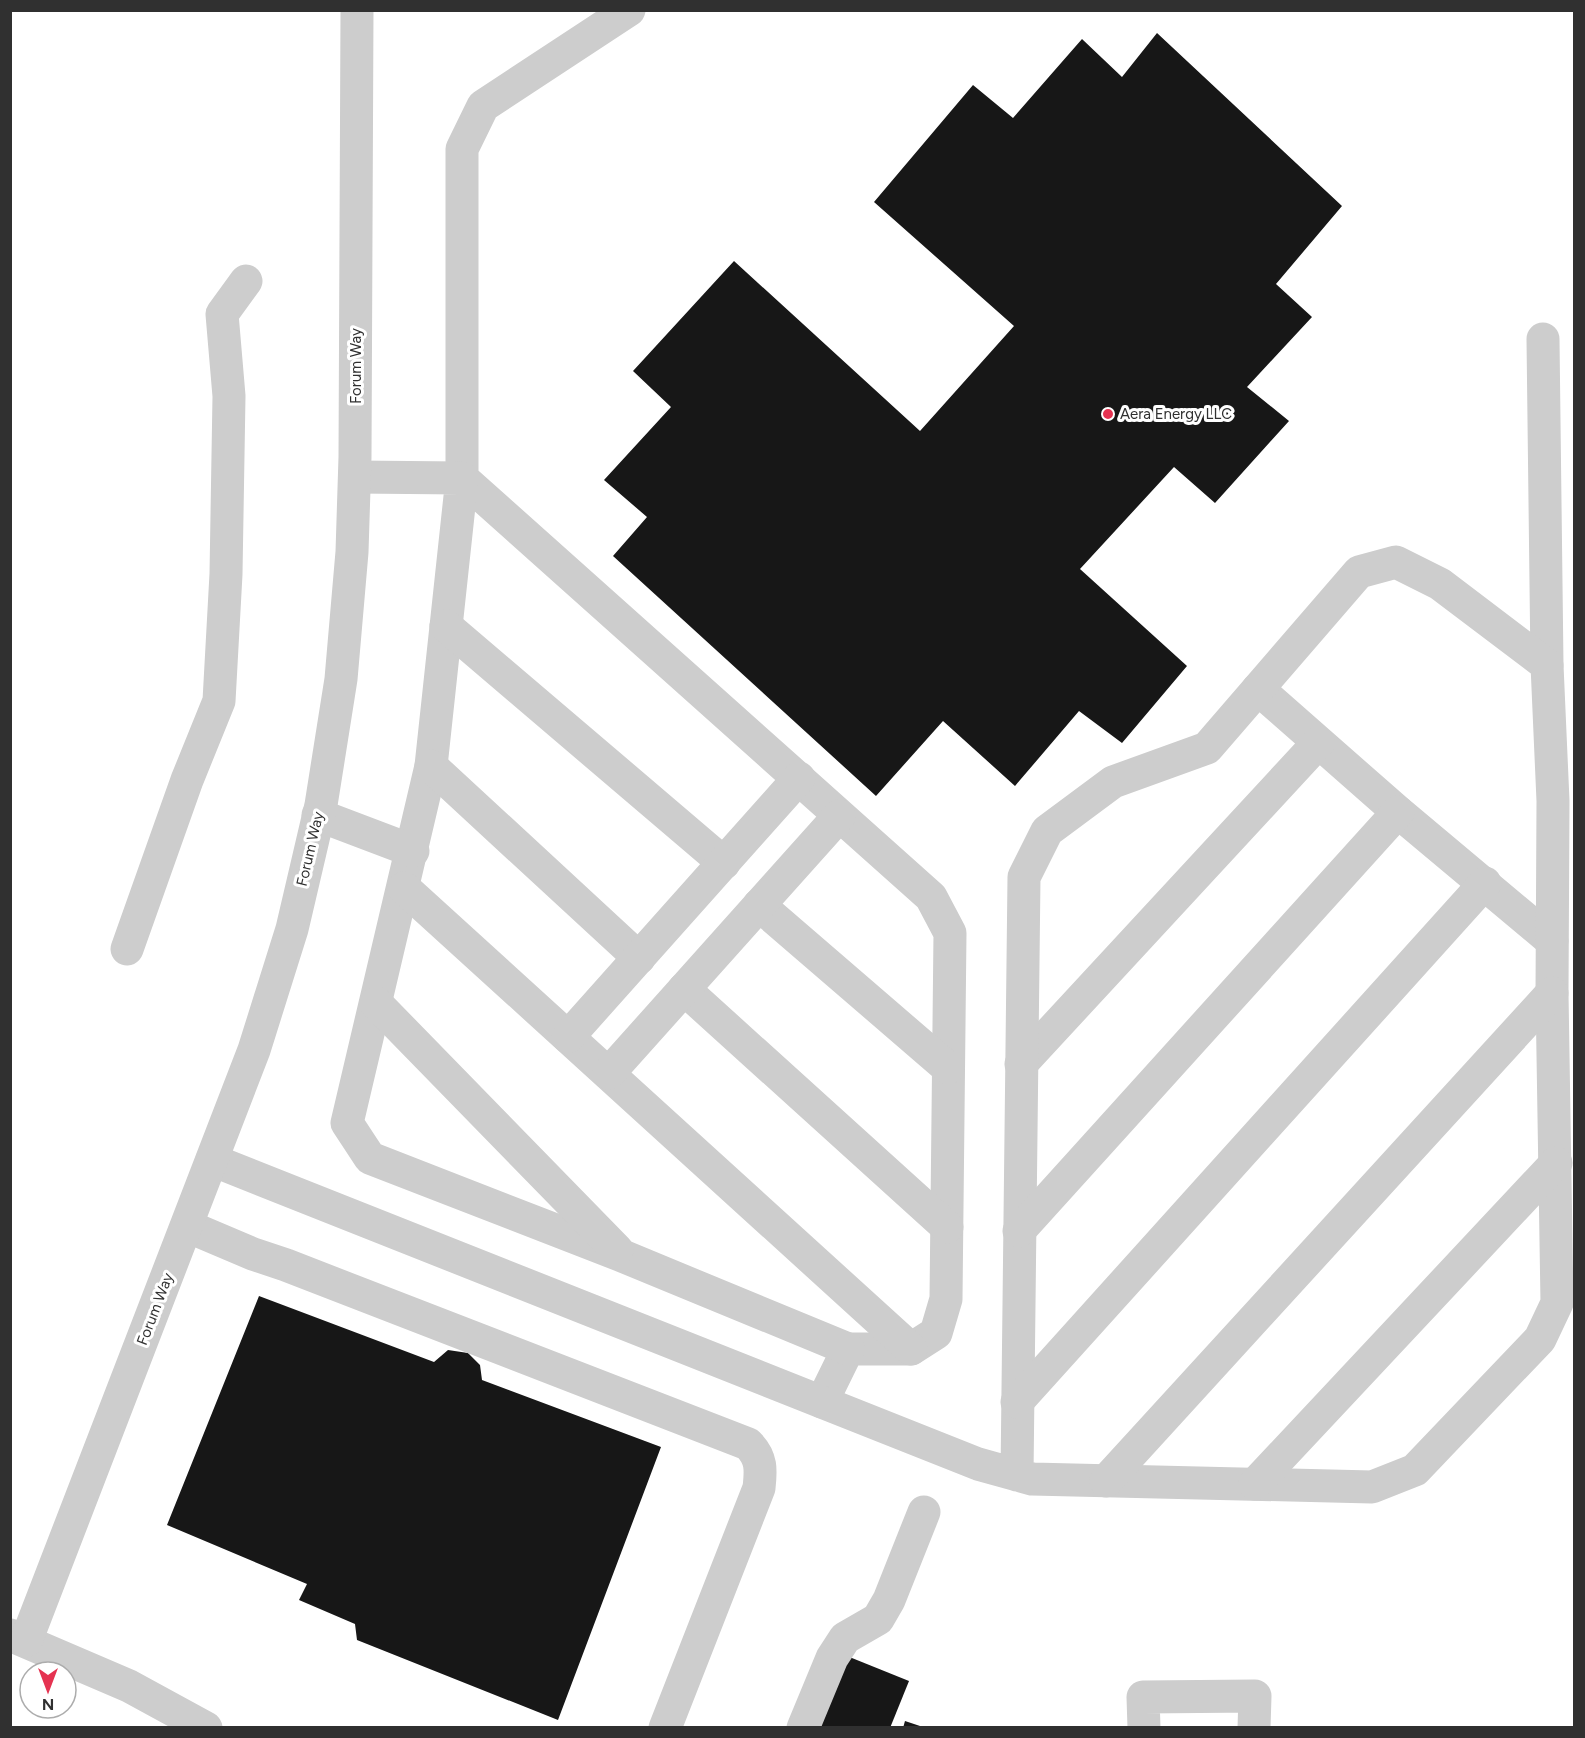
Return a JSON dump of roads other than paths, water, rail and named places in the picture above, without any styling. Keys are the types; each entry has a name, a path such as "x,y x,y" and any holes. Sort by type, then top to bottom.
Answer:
{"street":[{"name":"Forum Way","path":"18,1638 187,1226 254,1050 288,940 318,815 341,679 352,552 355,477 357,10"},
{"path":"355,477 462,478 931,897 950,933 946,1299 936,1334 911,1349 848,1349 625,1257 370,1158 347,1124 413,851 430,766 462,478 462,149 483,106 629,10"},
{"path":"127,949 187,780 219,701 226,574 229,396 222,314 246,281"},
{"path":"212,1160 978,1464 1032,1479 1372,1487 1415,1470 1540,1339 1557,1303 1552,941 1567,801 1547,665 1543,339"},
{"path":"1017,1475 1024,877 1047,831 1113,782 1207,748 1359,572 1396,562 1440,584 1547,665"},
{"path":"446,626 724,863"},
{"path":"1258,689 1398,812 1552,941"},
{"path":"1021,1064 1318,743"},
{"path":"430,766 639,958"},
{"path":"568,1037 799,778"},
{"path":"1019,1231 1398,812"},
{"path":"318,815 413,851"},
{"path":"609,1073 839,816"},
{"path":"1017,1402 1485,883"},
{"path":"404,888 911,1349"},
{"path":"759,905 948,1068"},
{"path":"684,989 947,1227"},
{"path":"1106,1481 1552,993"},
{"path":"376,1003 625,1257"},
{"path":"1255,1484 1556,1163"},
{"path":"187,1226 253,1254 308,1273 748,1444 759,1454 761,1470 759,1488 665,1728"},
{"path":"822,1402 848,1349"},
{"path":"803,1728 832,1658 845,1638 878,1619 889,1600 924,1512"},
{"path":"18,1638 129,1686 206,1728"},
{"path":"1144,1728 1143,1697 1255,1696 1254,1728"}],"place":[{"name":"Aera Energy LLC","path":"1108,414"}]}
